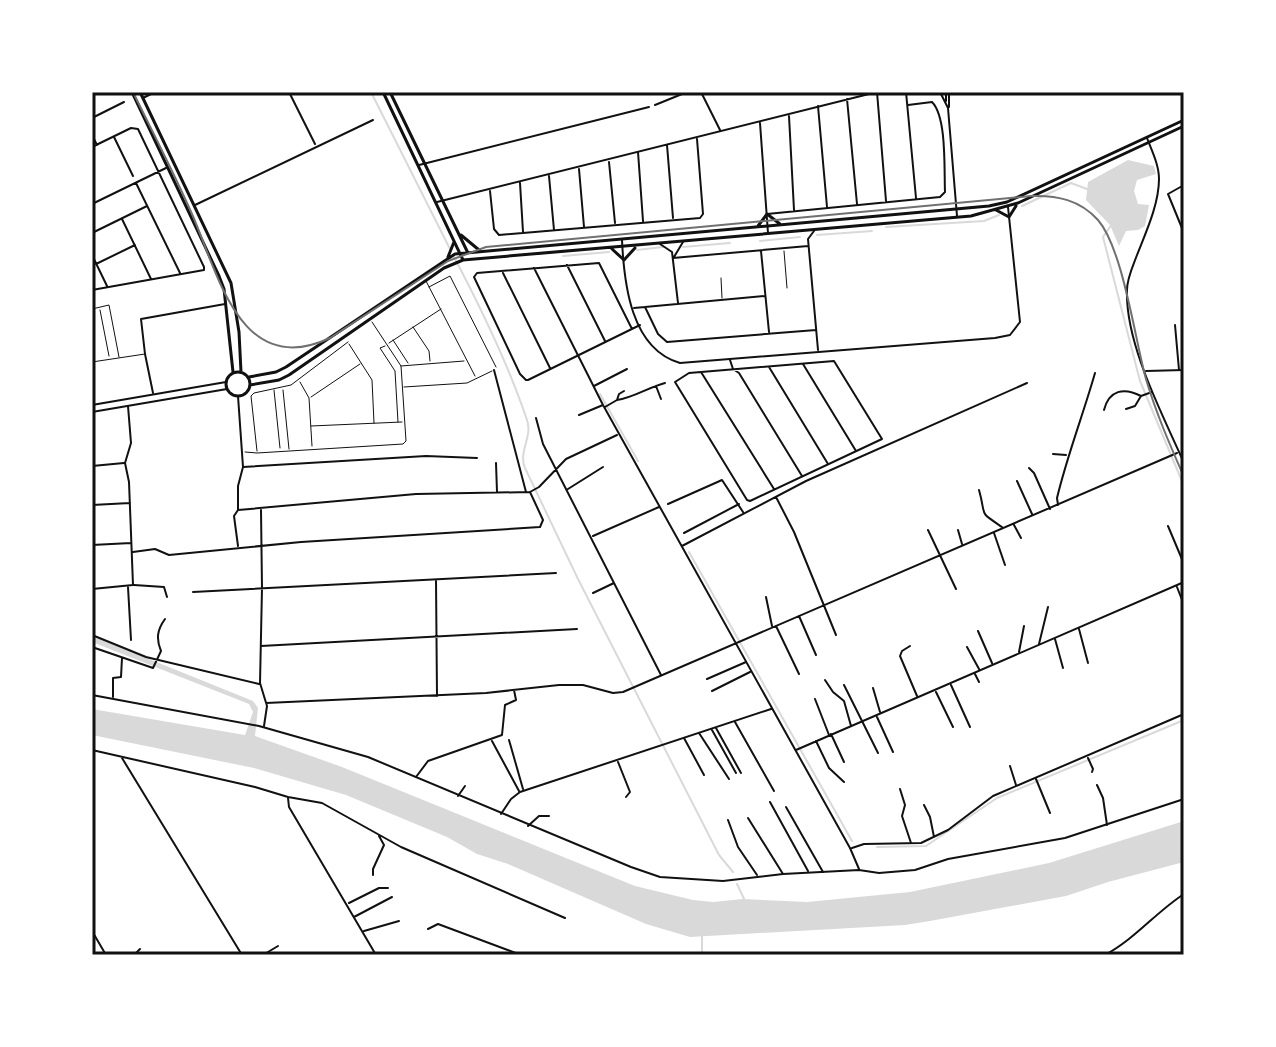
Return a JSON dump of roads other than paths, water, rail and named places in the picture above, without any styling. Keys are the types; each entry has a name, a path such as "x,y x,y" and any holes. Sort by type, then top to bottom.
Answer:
{"main road":[{"path":"132,92 219,276 233,372 226,382 227,389 238,396 247,392 249,377"},
{"path":"140,92 231,283 239,332 241,372"},
{"path":"383,92 461,260"},
{"path":"390,92 471,259"},
{"path":"250,385 279,380 444,268 461,260 958,217 996,210 1184,120"},
{"path":"233,372 249,377 286,367 441,261 458,253 957,211 1018,203 1184,126"},
{"path":"996,210 1009,217 1018,203"},
{"path":"756,228 767,214 784,225"},
{"path":"878,218 879,224"},
{"path":"458,232 480,251"},
{"path":"448,257 454,240"},
{"path":"610,248 624,260 638,246"}],"street":[{"path":"143,98 155,92"},
{"path":"289,92 315,146"},
{"path":"655,105 687,92"},
{"path":"701,92 721,131"},
{"path":"436,203 877,92 886,202"},
{"path":"906,92 916,199"},
{"path":"940,92 948,108"},
{"path":"945,102 948,92"},
{"path":"948,92 958,217"},
{"path":"847,99 858,205"},
{"path":"92,118 124,102"},
{"path":"767,214 940,197 945,192 938,109 932,102 908,105"},
{"path":"818,106 827,208"},
{"path":"418,165 649,107"},
{"path":"789,114 795,211"},
{"path":"194,206 373,120"},
{"path":"760,121 768,234"},
{"path":"92,147 134,127 138,129 204,270 92,290"},
{"path":"92,135 97,145"},
{"path":"114,137 133,176"},
{"path":"490,189 496,233 499,235 702,217 697,137"},
{"path":"1147,137 1159,177 1148,225 1127,286 1129,316 1145,371 1184,463"},
{"path":"667,145 673,219"},
{"path":"638,152 643,222"},
{"path":"609,159 615,224"},
{"path":"92,197 94,204 168,167"},
{"path":"579,167 584,228"},
{"path":"549,174 554,231"},
{"path":"520,182 523,233"},
{"path":"136,183 180,274"},
{"path":"1184,185 1168,194 1184,233"},
{"path":"622,239 626,292 632,308 655,352 680,363 1010,335 1020,322 1008,204"},
{"path":"92,233 147,206"},
{"path":"1178,219 1184,218"},
{"path":"122,219 151,279"},
{"path":"815,230 808,239 808,246 818,351"},
{"path":"797,231 808,239"},
{"path":"673,258 684,242"},
{"path":"659,244 668,248 673,258 678,304"},
{"path":"96,264 135,245"},
{"path":"673,258 808,246"},
{"path":"784,248 787,288"},
{"path":"761,250 769,334"},
{"path":"92,255 108,287"},
{"path":"632,329 599,263 477,273 474,279 523,378 528,380 606,342 632,329 640,325"},
{"path":"567,265 606,342"},
{"path":"534,268 593,387 737,642 850,848 859,870"},
{"path":"502,271 551,369"},
{"path":"133,552 155,549 169,555 238,547 540,527 543,520 528,492 494,370 496,368 450,276 429,287"},
{"path":"721,278 722,300"},
{"path":"426,281 476,379"},
{"path":"632,308 765,296"},
{"path":"154,394 141,319 225,304"},
{"path":"92,309 109,305 119,357"},
{"path":"100,307 110,359"},
{"path":"645,307 661,340 667,342 816,330"},
{"path":"398,422 395,371 380,348 441,309"},
{"path":"242,451 257,453 403,444 406,441 401,366 367,312"},
{"path":"1175,325 1179,370"},
{"path":"413,327 429,351 430,363"},
{"path":"344,336 372,380 374,423"},
{"path":"393,340 410,365"},
{"path":"257,453 251,396 283,388 348,342"},
{"path":"92,362 145,354"},
{"path":"736,359 739,371 802,477"},
{"path":"730,360 733,369"},
{"path":"401,366 467,361"},
{"path":"834,361 882,439 750,501 744,497 675,382 689,373 739,371 834,361"},
{"path":"309,398 361,363"},
{"path":"802,363 857,452"},
{"path":"768,366 829,465"},
{"path":"593,387 627,369"},
{"path":"403,387 467,383 494,370"},
{"path":"1145,371 1184,370"},
{"path":"701,372 775,490"},
{"path":"1058,505 1067,456 1095,373"},
{"path":"299,379 309,398 313,449"},
{"path":"92,405 226,382"},
{"path":"579,415 665,383"},
{"path":"681,547 858,457 1027,383"},
{"path":"656,385 661,399"},
{"path":"283,388 289,450"},
{"path":"92,412 227,389"},
{"path":"274,389 280,451"},
{"path":"1104,410 1107,400 1116,392 1126,390 1142,396"},
{"path":"617,400 624,391"},
{"path":"1126,409 1153,391"},
{"path":"238,396 243,467 238,486 238,510 234,516 238,547"},
{"path":"128,406 131,443 125,463 133,552 131,640"},
{"path":"536,418 543,444 662,676"},
{"path":"311,426 405,421"},
{"path":"238,510 388,495 528,492 539,487 566,459 619,434"},
{"path":"266,703 437,696 583,685 613,693 630,690 1179,452"},
{"path":"1053,454 1067,456"},
{"path":"243,467 426,456 477,458"},
{"path":"92,466 125,463"},
{"path":"496,463 497,493"},
{"path":"567,490 603,467"},
{"path":"1029,468 1050,509"},
{"path":"668,504 722,480 744,513"},
{"path":"1017,481 1033,515"},
{"path":"979,490 987,520 1003,528"},
{"path":"776,497 794,532 836,635"},
{"path":"92,505 130,503"},
{"path":"684,533 739,504"},
{"path":"592,537 660,507"},
{"path":"261,509 260,683 266,703 264,727"},
{"path":"1013,524 1021,538"},
{"path":"1168,526 1184,564"},
{"path":"928,530 956,589"},
{"path":"958,530 963,545"},
{"path":"993,532 1005,565"},
{"path":"92,545 132,543"},
{"path":"193,592 556,573"},
{"path":"436,578 437,696"},
{"path":"593,593 615,582"},
{"path":"796,750 1184,582"},
{"path":"1176,586 1184,605"},
{"path":"92,589 164,587 167,597"},
{"path":"766,597 774,627 799,674"},
{"path":"1039,645 1048,607"},
{"path":"799,616 816,655"},
{"path":"92,647 153,668 159,661 158,632 165,619"},
{"path":"1018,654 1024,626"},
{"path":"1078,628 1088,663"},
{"path":"261,646 577,629"},
{"path":"978,631 993,665"},
{"path":"92,635 159,661 229,679 260,683"},
{"path":"1055,638 1063,668"},
{"path":"910,646 900,656 918,697"},
{"path":"967,647 979,670"},
{"path":"113,698 113,678 121,677 122,658"},
{"path":"707,679 746,662"},
{"path":"712,691 751,671"},
{"path":"974,673 979,682"},
{"path":"825,680 833,692 842,698 851,726"},
{"path":"951,683 970,727"},
{"path":"844,685 878,753"},
{"path":"873,688 881,713"},
{"path":"416,778 428,761 502,735 505,705 516,700 514,689"},
{"path":"935,690 953,727"},
{"path":"92,695 264,727 368,757 528,826 660,877 723,881 783,874 915,870 948,859 1065,838 1184,799"},
{"path":"815,699 844,762"},
{"path":"501,814 511,799 522,792 772,709"},
{"path":"850,848 864,844 911,844 935,838 993,796 1089,759 1184,714"},
{"path":"876,715 893,752"},
{"path":"735,722 774,791"},
{"path":"714,728 739,773"},
{"path":"699,733 729,779"},
{"path":"684,738 704,775"},
{"path":"491,739 522,792"},
{"path":"509,740 522,792"},
{"path":"816,741 829,768 844,782"},
{"path":"92,750 322,803 401,847 565,918"},
{"path":"120,756 242,955"},
{"path":"1089,759 1092,772"},
{"path":"617,760 630,792 626,797"},
{"path":"1010,766 1017,786"},
{"path":"1036,781 1050,813"},
{"path":"1097,785 1103,798 1107,825"},
{"path":"458,796 465,786"},
{"path":"900,789 905,805 902,816 911,844"},
{"path":"288,797 289,807 376,955"},
{"path":"770,802 809,873"},
{"path":"924,805 935,838"},
{"path":"786,807 823,872"},
{"path":"528,826 539,816 549,816"},
{"path":"748,818 783,874"},
{"path":"728,820 738,847 758,877"},
{"path":"373,875 384,845 378,834"},
{"path":"347,904 379,888 388,888"},
{"path":"1105,955 1123,945 1184,894"},
{"path":"354,917 392,897"},
{"path":"363,931 399,921"},
{"path":"428,929 438,924 521,955"},
{"path":"92,931 106,955"},
{"path":"263,955 278,946"},
{"path":"134,955 140,949"}],"waterway":[{"path":"371,92 450,249"},
{"path":"1022,206 1071,183 1087,189"},
{"path":"886,227 984,221 999,215"},
{"path":"1112,224 1103,237 1140,381 1184,486"},
{"path":"817,235 872,231"},
{"path":"760,241 800,237"},
{"path":"683,247 730,243"},
{"path":"637,250 663,247"},
{"path":"563,256 609,252"},
{"path":"453,255 493,336 527,420 523,456 525,468 719,855 733,872"},
{"path":"600,394 638,461"},
{"path":"689,552 852,841"},
{"path":"877,847 926,846 997,798 1184,720"},
{"path":"737,884 745,901"},
{"path":"702,936 702,955"}],"tram line":[{"path":"133,92 185,199 223,290 237,314 254,333 274,345 299,347 330,338 448,261 486,247 1031,196 1068,200 1091,213 1107,234 1121,273 1146,379 1184,477"}]}
